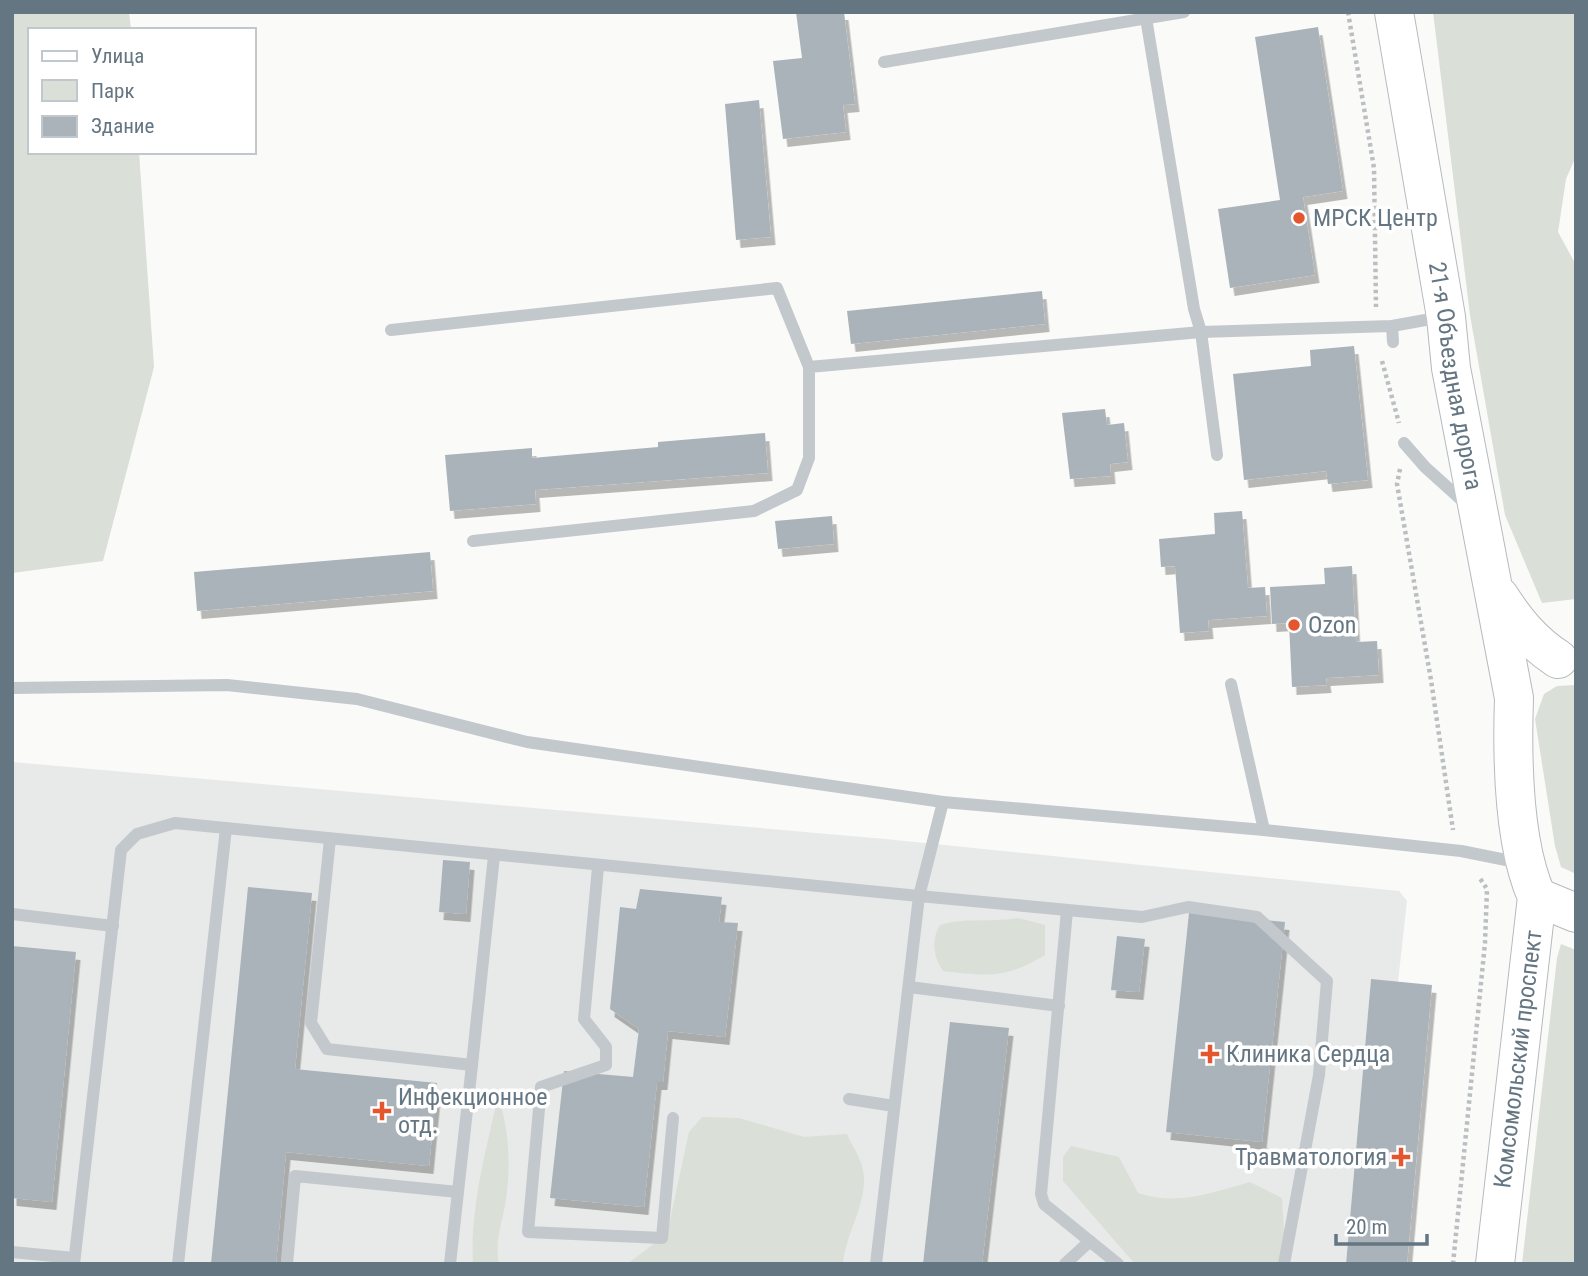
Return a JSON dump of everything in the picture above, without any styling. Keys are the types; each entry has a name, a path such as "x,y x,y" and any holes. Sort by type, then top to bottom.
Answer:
{"main road":[{"name":"21-я Объездная дорога","path":"1394,12 1446,317 1451,368 1514,698"},
{"path":"1494,589 1517,623 1539,647 1567,658"},
{"path":"1514,698 1533,673 1567,658"},
{"name":"Комсомольский проспект","path":"1495,1264 1531,880 1513,731 1514,698"},
{"name":"Комсомольский проспект","path":"1531,880 1576,913"}],"lane":[{"path":"884,62 1184,12"},
{"path":"1146,18 1194,309 1201,332 1217,455"},
{"path":"391,330 777,288 809,368 809,458 797,490 754,511 473,541"},
{"path":"809,368 1201,332 1392,326 1446,317"},
{"path":"1392,326 1393,342"},
{"path":"1405,443 1425,467 1478,514"},
{"path":"1231,684 1264,830"},
{"path":"12,688 227,685 357,699 527,742 943,802 1264,830 1461,851 1531,880"},
{"path":"876,1264 919,896 943,802"},
{"path":"12,1252 74,1261 121,850 137,834 175,823 598,867 1067,911 1142,917 1188,907 1258,917 1327,981 1319,1075 1283,1264"},
{"path":"178,1264 226,828"},
{"path":"330,839 311,1023 327,1049 472,1065"},
{"path":"450,1264 494,856"},
{"path":"598,867 584,1019 606,1047 606,1065 541,1087 528,1232 662,1238 673,1118"},
{"path":"1067,911 1041,1194 1044,1204 1118,1264"},
{"path":"12,914 113,926"},
{"path":"909,987 1059,1006"},
{"path":"849,1099 894,1106"},
{"path":"287,1264 295,1176 458,1192"},
{"path":"1065,1264 1090,1241"}],"path":[{"path":"1348,12 1374,168 1377,327 1381,354 1405,443 1397,484 1432,680 1449,820 1461,851 1487,888 1485,943 1452,1264"}],"shaded area":[{"path":"12,762 885,839 1399,891 1407,901 1398,982 1371,980 1346,1264 12,1264"}],"green space":[{"path":"12,12 129,12 131,28 28,28 28,154 139,154 154,367 103,561 12,573"},
{"path":"1433,12 1576,12 1576,156 1566,179 1558,232 1576,265 1576,599 1542,603 1505,515 1470,315"},
{"path":"1576,685 1576,874 1561,867 1555,846 1535,719 1544,694 1557,686"},
{"path":"1018,918 1045,925 1045,955 1019,968 996,974 943,971 934,948 940,925 959,921"},
{"path":"1561,944 1576,950 1576,1264 1522,1264 1557,958"},
{"path":"498,1096 505,1121 509,1160 506,1199 498,1239 499,1264 473,1264 476,1200"},
{"path":"702,1117 739,1118 804,1137 847,1134 861,1163 864,1188 843,1264 627,1264 667,1234 689,1132"},
{"path":"1071,1146 1119,1157 1138,1193 1153,1197 1194,1196 1250,1182 1282,1198 1285,1250 1278,1264 1135,1264 1063,1181 1063,1157"}],"building":[{"path":"796,12 844,12 855,104 843,105 846,132 783,139 773,61 802,58"},
{"path":"1318,27 1343,191 1303,197 1315,275 1230,288 1218,209 1280,200 1255,37"},
{"path":"759,100 771,237 736,240 725,104"},
{"path":"1042,291 1045,324 851,344 847,311"},
{"path":"1354,346 1368,480 1328,484 1326,471 1244,480 1233,374 1311,366 1310,350"},
{"path":"1105,409 1107,425 1124,423 1128,462 1110,464 1111,476 1070,479 1062,413"},
{"path":"765,433 768,473 535,490 536,504 450,511 445,455 532,448 532,458 658,447 658,442"},
{"path":"1242,511 1248,588 1265,587 1267,616 1208,620 1209,631 1180,633 1175,566 1161,567 1159,539 1215,534 1214,513"},
{"path":"832,516 834,544 778,549 775,521"},
{"path":"430,552 433,591 197,611 194,572"},
{"path":"1352,566 1356,642 1377,641 1379,675 1326,678 1327,685 1292,687 1289,623 1272,624 1270,587 1325,584 1324,568"},
{"path":"443,860 470,862 466,914 439,912"},
{"path":"248,887 312,893 295,1069 437,1083 429,1166 286,1152 276,1264 211,1264"},
{"path":"640,889 722,897 719,922 738,923 725,1037 668,1031 663,1082 657,1082 644,1207 550,1198 564,1071 633,1077 639,1029 610,1009 620,907 636,909"},
{"path":"1189,913 1285,922 1262,1142 1166,1132"},
{"path":"1117,936 1145,939 1139,992 1111,990"},
{"path":"12,946 76,952 52,1202 12,1198"},
{"path":"1371,979 1432,985 1407,1264 1346,1264"},
{"path":"950,1022 1009,1028 982,1264 923,1264"}],"place":[{"name":"МРСК Центр","path":"1299,218"},
{"name":"Ozon","path":"1294,625"},
{"name":"Клиника Сердца","path":"1210,1054"},
{"name":"Инфекционное отд.","path":"382,1111"},
{"name":"Травматология","path":"1401,1157"}]}
